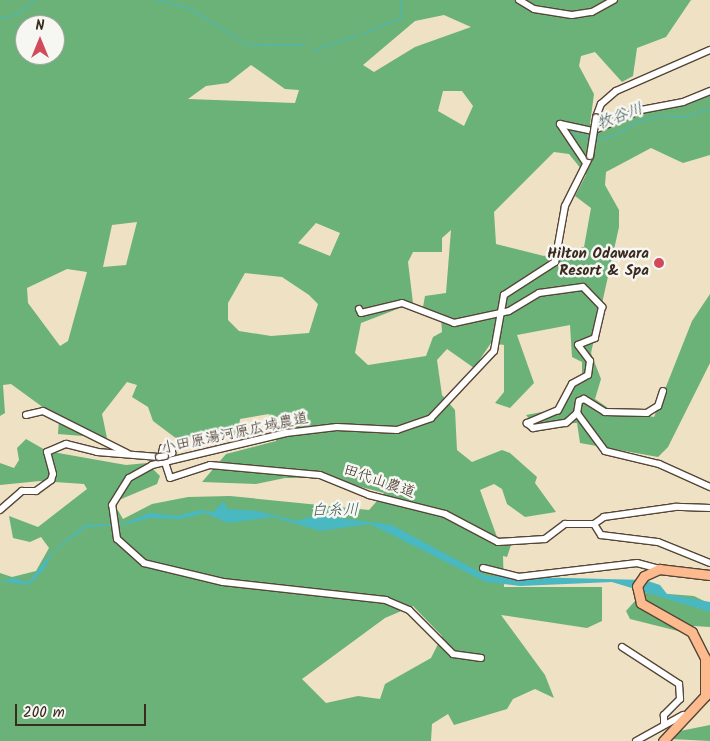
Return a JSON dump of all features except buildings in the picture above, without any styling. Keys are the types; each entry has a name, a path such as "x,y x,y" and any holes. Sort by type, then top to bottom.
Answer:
{"main road":[{"path":"663,741 696,708 706,688 703,648 692,632 645,607 636,594 644,576 659,569 710,575"}],"street":[{"path":"519,0 534,10 572,15 592,12 614,0"},
{"name":"小田原湯河原広域農道","path":"481,658 452,654 409,610 386,600 239,585 162,570 129,554 117,539 111,513 118,491 139,471 162,458 307,430 396,430 420,424 445,406 494,351 498,315 510,288 555,262 565,206 590,156 596,117 601,104 616,91 710,50"},
{"path":"586,163 560,124 592,131 641,110 683,102 710,92"},
{"path":"359,309 361,313 402,303 449,324 498,315 533,295 568,286 583,286 600,302 595,338 578,345 590,360 587,377 572,384 558,410 526,423 533,428 566,423 577,414 579,401 584,399 605,412 647,413 658,406 663,391"},
{"path":"26,415 43,412 114,449 142,458"},
{"path":"577,414 605,451 659,464 710,487"},
{"path":"0,510 22,491 36,491 53,477 46,458 49,450 70,444 142,458 162,458"},
{"name":"田代山農道","path":"162,458 168,476 174,479 204,466 320,475 369,495 445,514 498,542 545,539 565,524 594,524"},
{"path":"710,508 675,507 604,517 594,524 601,535 658,542 710,562"},
{"path":"483,568 518,577 637,564 659,569"},
{"path":"622,647 679,684 680,699 661,720 664,725"},
{"path":"636,741 696,708"}],"green space":[{"path":"0,0 691,0 666,37 637,48 633,76 622,82 595,52 581,56 579,66 594,94 590,124 692,103 710,86 710,155 683,163 651,148 606,172 605,185 619,210 619,227 591,353 601,379 595,399 608,408 654,417 692,321 710,294 710,363 668,447 658,457 580,443 577,423 533,424 526,415 563,408 582,375 582,362 572,357 570,325 517,335 534,383 510,408 495,403 504,392 504,345 491,343 474,368 447,349 437,360 442,395 455,410 457,450 472,462 502,450 510,453 537,477 535,483 556,512 525,517 507,504 502,489 494,484 480,490 497,537 513,539 507,557 503,556 504,587 602,587 602,621 587,628 501,615 545,675 554,698 535,689 513,699 507,709 454,725 448,714 432,724 431,741 0,741 0,573 12,577 36,571 49,548 41,537 30,542 13,538 9,516 38,527 87,489 84,484 40,481 0,485 0,463 14,468 19,460 17,448 26,439 47,451 126,465 147,463 160,476 157,484 119,500 116,507 123,519 152,504 188,497 230,496 369,510 384,493 327,478 285,478 256,484 202,482 226,454 276,441 269,414 240,419 238,436 205,434 177,439 153,421 148,407 132,397 137,385 127,382 102,414 107,438 58,434 59,419 11,384 3,385 5,413 0,416","holes":["444,15 471,27 415,47 374,72 363,65 415,21","251,65 285,89 299,90 295,103 188,99 206,86 228,83","443,91 462,91 473,106 464,126 438,111","554,152 569,154 586,175 575,196 591,208 584,247 544,256 496,244 494,212","137,222 126,265 103,267 112,225","316,223 340,233 330,256 298,243","451,230 446,293 425,296 423,307 441,317 442,332 433,337 426,356 368,365 355,353 361,323 413,303 408,262 413,252 442,252 442,238","67,269 87,272 68,341 60,346 28,303 27,288","245,273 282,277 309,295 318,304 309,333 271,336 239,331 228,320 228,303","413,606 442,636 431,658 385,684 380,699 358,696 326,703 302,679 385,618"]},
{"path":"643,592 694,596 710,604 710,627 694,626 682,632 630,619 626,611"},
{"path":"710,725 710,741 671,739 675,732"}],"water":[{"path":"224,501 227,509 257,511 297,521 325,512 325,516 392,525 487,576 645,580 660,585 667,594 710,602 710,612 612,582 520,586 486,582 370,524 320,531 273,517 228,523 205,513 180,519 150,518 123,525 86,527 52,553 45,568 29,585 0,581 15,578 28,583 52,552 85,525 122,524 150,513 177,516 200,510 213,512"}],"waterway":[{"path":"0,17 15,15 34,0"},
{"path":"157,0 189,8 246,44 305,45"},
{"path":"363,33 400,18 401,0"},
{"path":"313,50 358,35"},
{"name":"牧谷川","path":"595,139 612,136 638,121 662,115 682,117 710,108"},
{"name":"牧谷川","path":"569,132 591,139"}],"place":[{"name":"Hilton Odawara Resort & Spa","path":"659,263"}],"water label":[{"name":"白糸川","path":"335,511"}]}
